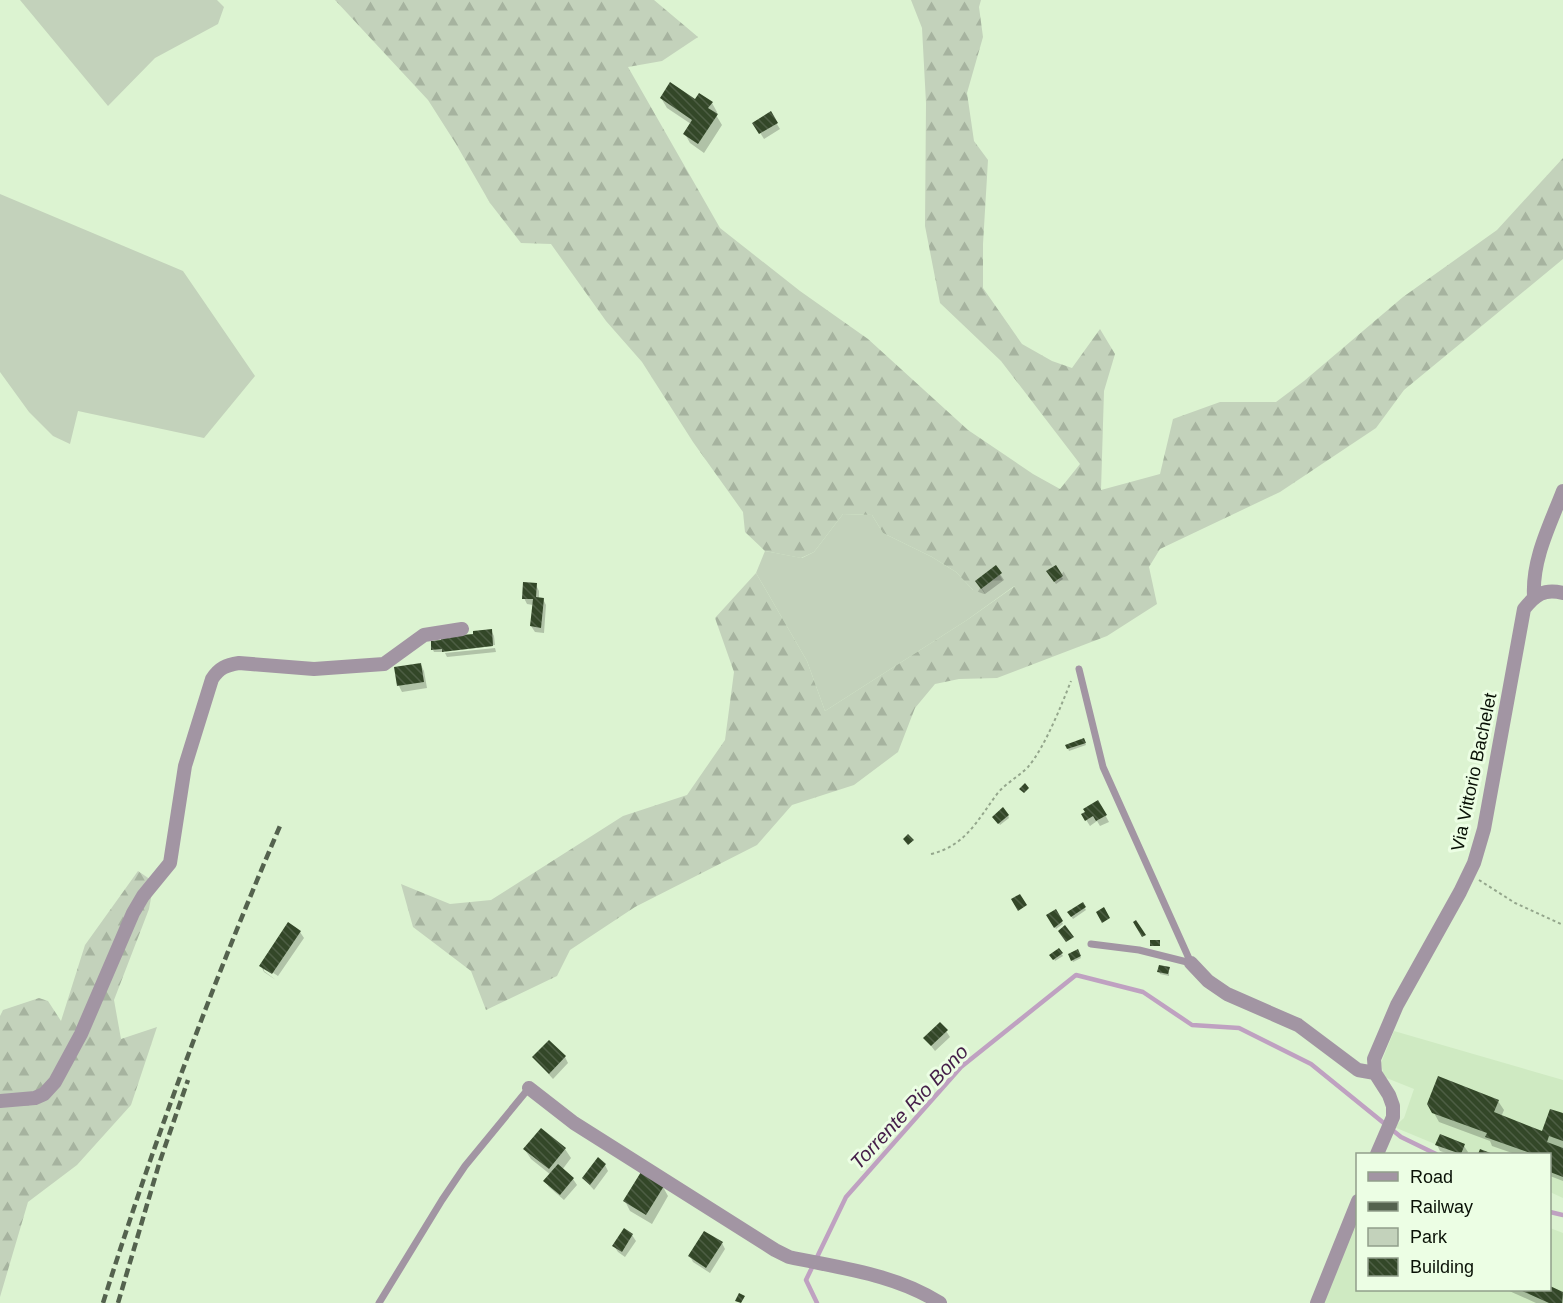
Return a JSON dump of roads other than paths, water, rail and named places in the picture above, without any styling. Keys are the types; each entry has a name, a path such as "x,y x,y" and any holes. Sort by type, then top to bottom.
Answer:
{"street":[{"path":"1563,490 1535,563 1533,580 1534,596 1545,592 1563,593"},
{"name":"Via Vittorio Bachelet","path":"1375,1073 1374,1059 1397,1005 1469,874 1484,829 1524,609 1534,596"},
{"path":"0,1101 34,1098 44,1094 55,1082 81,1034 134,913 143,896 170,863 185,766 216,671 226,665 239,663 314,669 384,664 424,635 462,629"},
{"path":"1191,963 1208,981 1227,994 1298,1025 1358,1070 1375,1073 1393,1106 1393,1117 1377,1153"},
{"path":"529,1088 574,1123 775,1250 789,1257 888,1278 925,1293 940,1303"},
{"path":"1317,1303 1356,1206"}],"lane":[{"path":"1079,669 1103,767 1191,963"},
{"path":"1091,944 1139,950 1191,963"},
{"path":"379,1303 465,1166 529,1088"}],"waterway":[{"name":"Torrente Rio Bono","path":"817,1303 806,1280 846,1197 961,1067 1076,975 1143,992 1192,1025 1239,1028 1311,1064 1401,1137 1434,1153"},
{"name":"Torrente Rio Bono","path":"1551,1212 1563,1215"}],"railway":[{"path":"103,1303 186,1062 231,944 280,826"},
{"path":"118,1303 159,1164 188,1080"}]}
